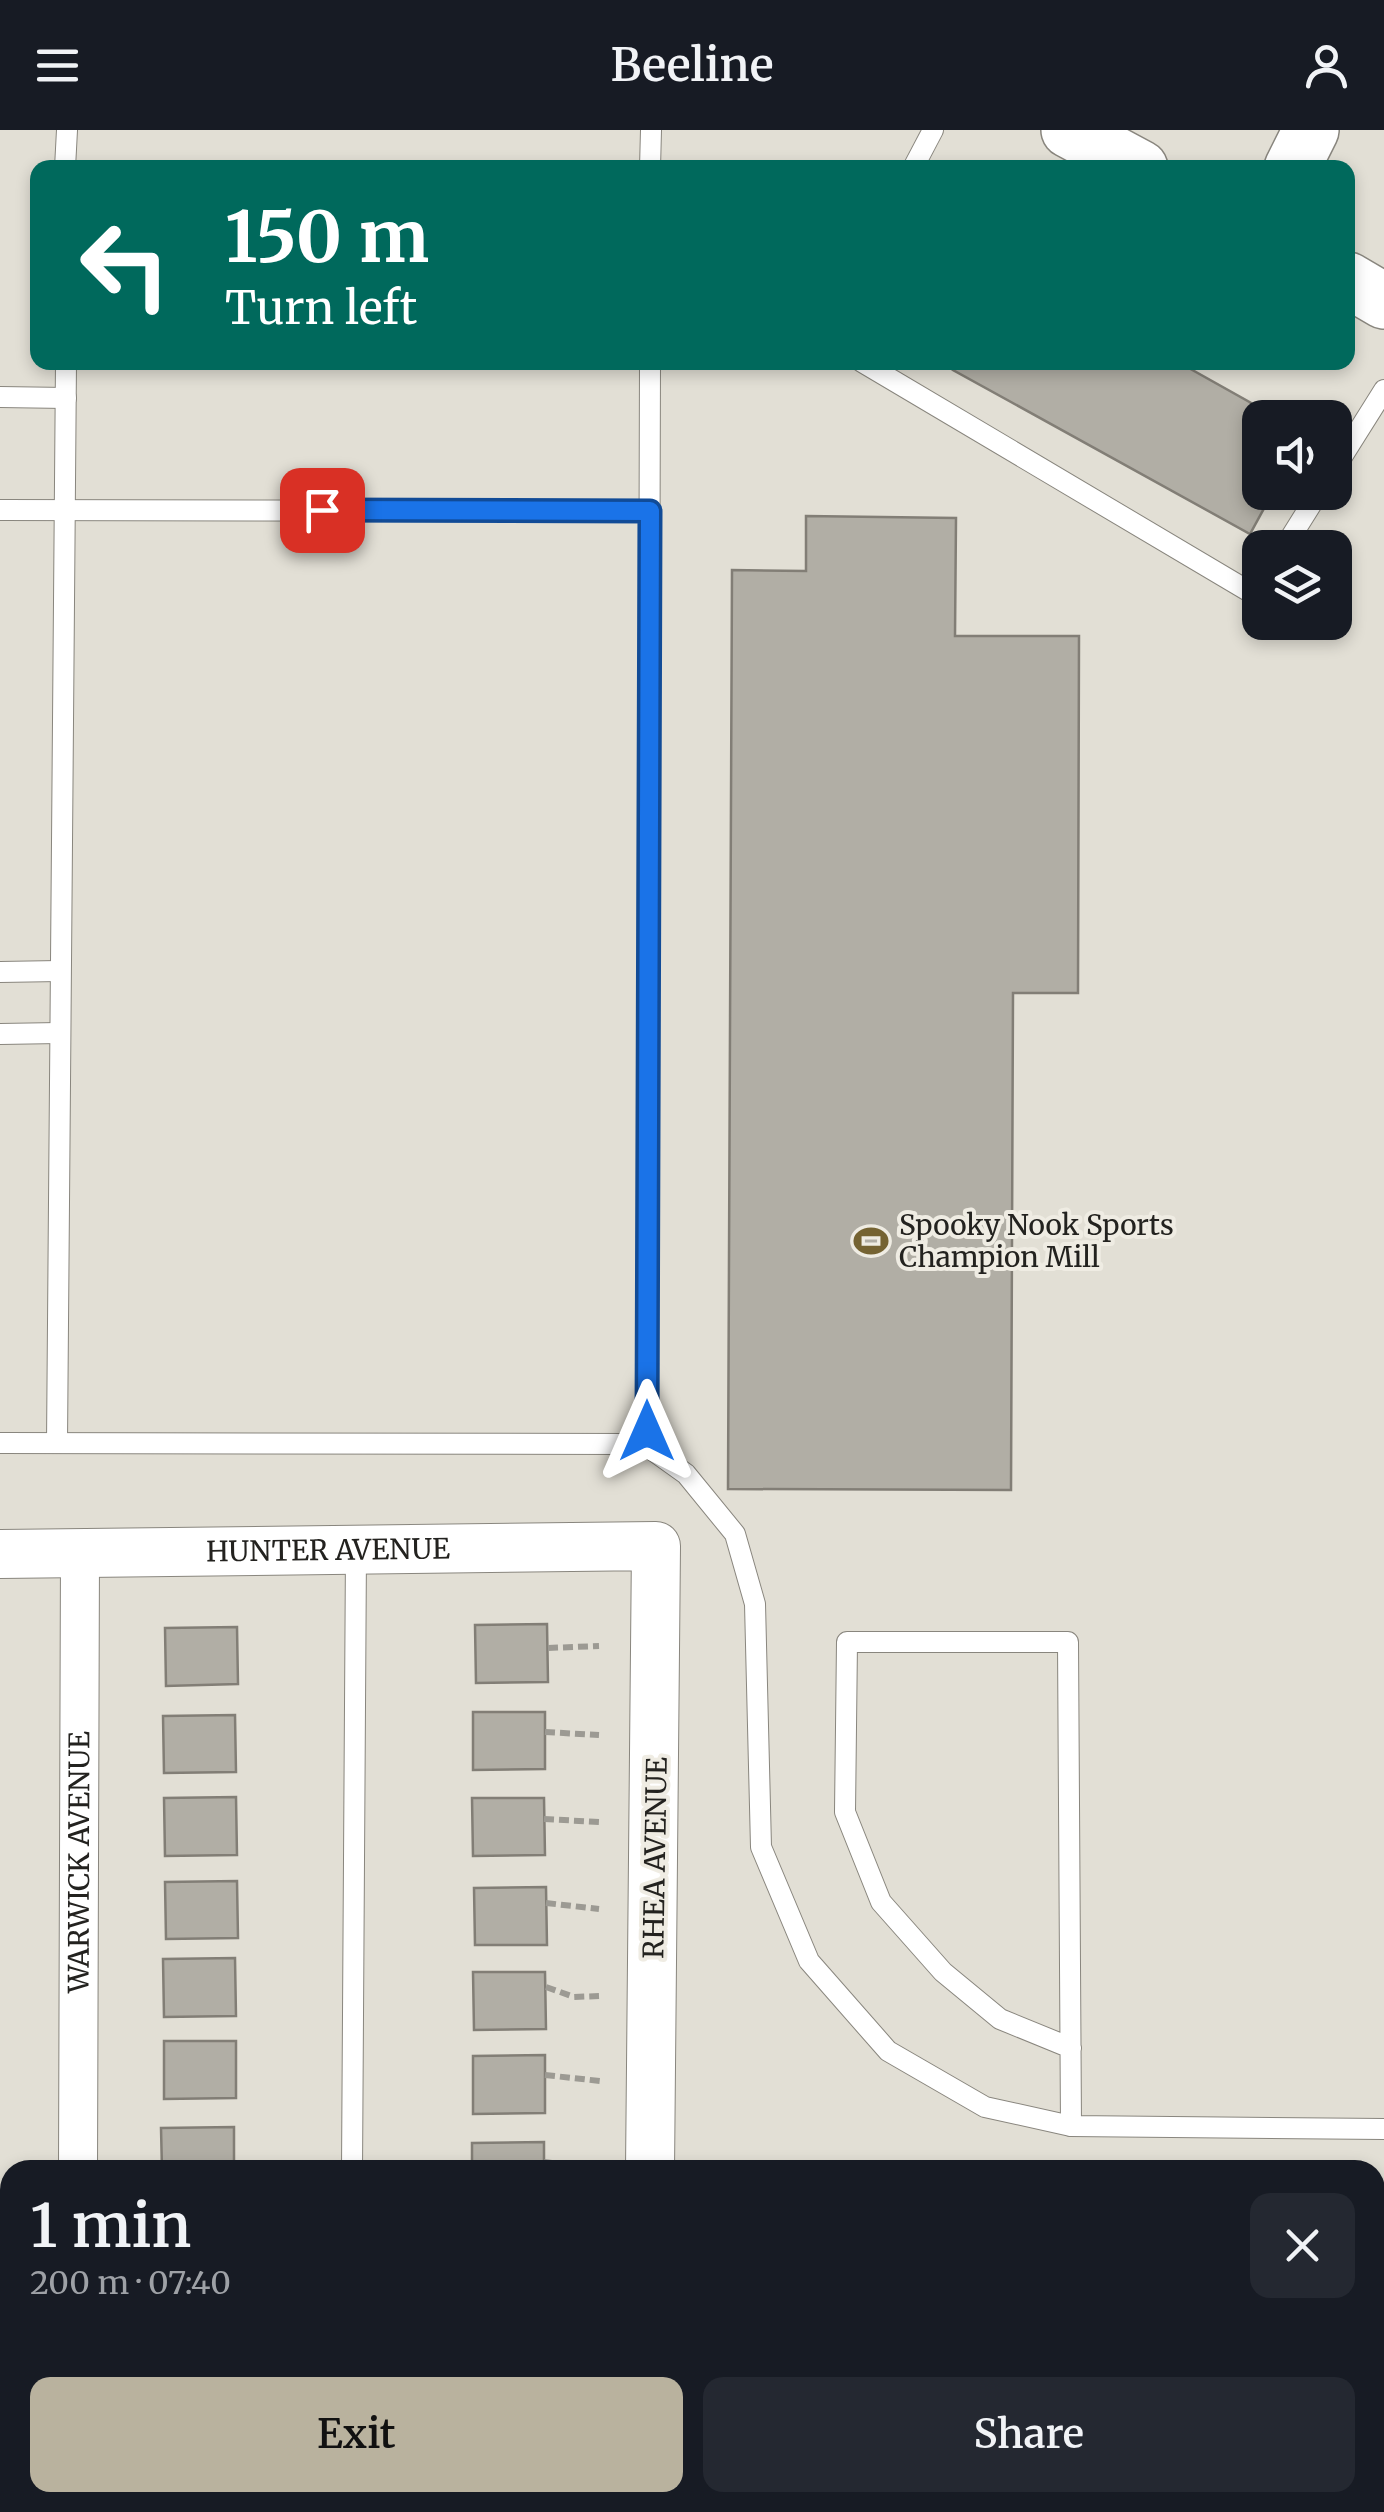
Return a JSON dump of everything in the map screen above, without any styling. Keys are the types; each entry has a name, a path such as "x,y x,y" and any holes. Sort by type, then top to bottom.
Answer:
{"main road":[{"path":"1069,130 1125,160"},
{"path":"1296,160 1311,130"},
{"path":"1355,284 1384,301"}],"street":[{"name":"HUNTER AVENUE","path":"0,1554 656,1546"},
{"name":"RHEA AVENUE","path":"650,2160 656,1546"},
{"name":"WARWICK AVENUE","path":"78,2160 80,1553"}],"lane":[{"path":"65,160 67,130"},
{"path":"650,130 650,160"},
{"path":"918,160 933,130"},
{"path":"57,1443 66,370"},
{"path":"0,1443 629,1444 647,1431 650,370"},
{"path":"876,370 1242,586"},
{"path":"1352,441 1384,390"},
{"path":"0,396 66,398"},
{"path":"0,510 650,511"},
{"path":"0,972 59,971"},
{"path":"0,1034 59,1033"},
{"path":"637,1439 686,1474 735,1534 755,1604 761,1846 809,1961 888,2050 985,2108 1071,2126 1384,2129"},
{"path":"352,2160 356,1550"},
{"path":"1071,2048 1000,2018 943,1972 882,1902 845,1812 847,1642 1068,1642 1071,2048 1071,2126"}],"path":[{"path":"548,1648 599,1646"},
{"path":"545,1732 599,1735"},
{"path":"544,1819 599,1822"},
{"path":"546,1903 599,1909"},
{"path":"546,1986 574,1997 599,1996"},
{"path":"544,2076 600,2081"}],"building":[{"path":"953,370 1192,370 1246,400 1242,400 1242,510 1263,510 1252,530 1243,530"},
{"name":"Spooky Nook Sports Champion Mill","path":"806,516 956,518 955,636 1079,636 1078,993 1013,993 1011,1490 728,1489 732,570 806,571"},
{"path":"547,1624 548,1682 476,1683 475,1625"},
{"path":"237,1627 238,1684 166,1686 165,1628"},
{"path":"473,1712 545,1712 545,1769 473,1770"},
{"path":"235,1715 236,1772 164,1773 163,1716"},
{"path":"236,1797 237,1855 165,1856 164,1798"},
{"path":"472,1798 544,1798 545,1855 473,1856"},
{"path":"237,1881 238,1938 166,1939 165,1882"},
{"path":"546,1887 547,1945 475,1945 474,1888"},
{"path":"235,1958 236,2016 164,2017 163,1959"},
{"path":"473,1972 545,1972 546,2029 474,2030"},
{"path":"164,2041 236,2041 236,2098 164,2099"},
{"path":"545,2055 545,2113 473,2114 473,2056"},
{"path":"234,2127 234,2160 162,2160 161,2128"},
{"path":"544,2142 544,2160 472,2160 472,2143"}],"place":[{"name":"Spooky Nook Sports Champion Mill","path":"871,1241"}],"route":[{"path":"322,510 650,511 647,1431"}]}
